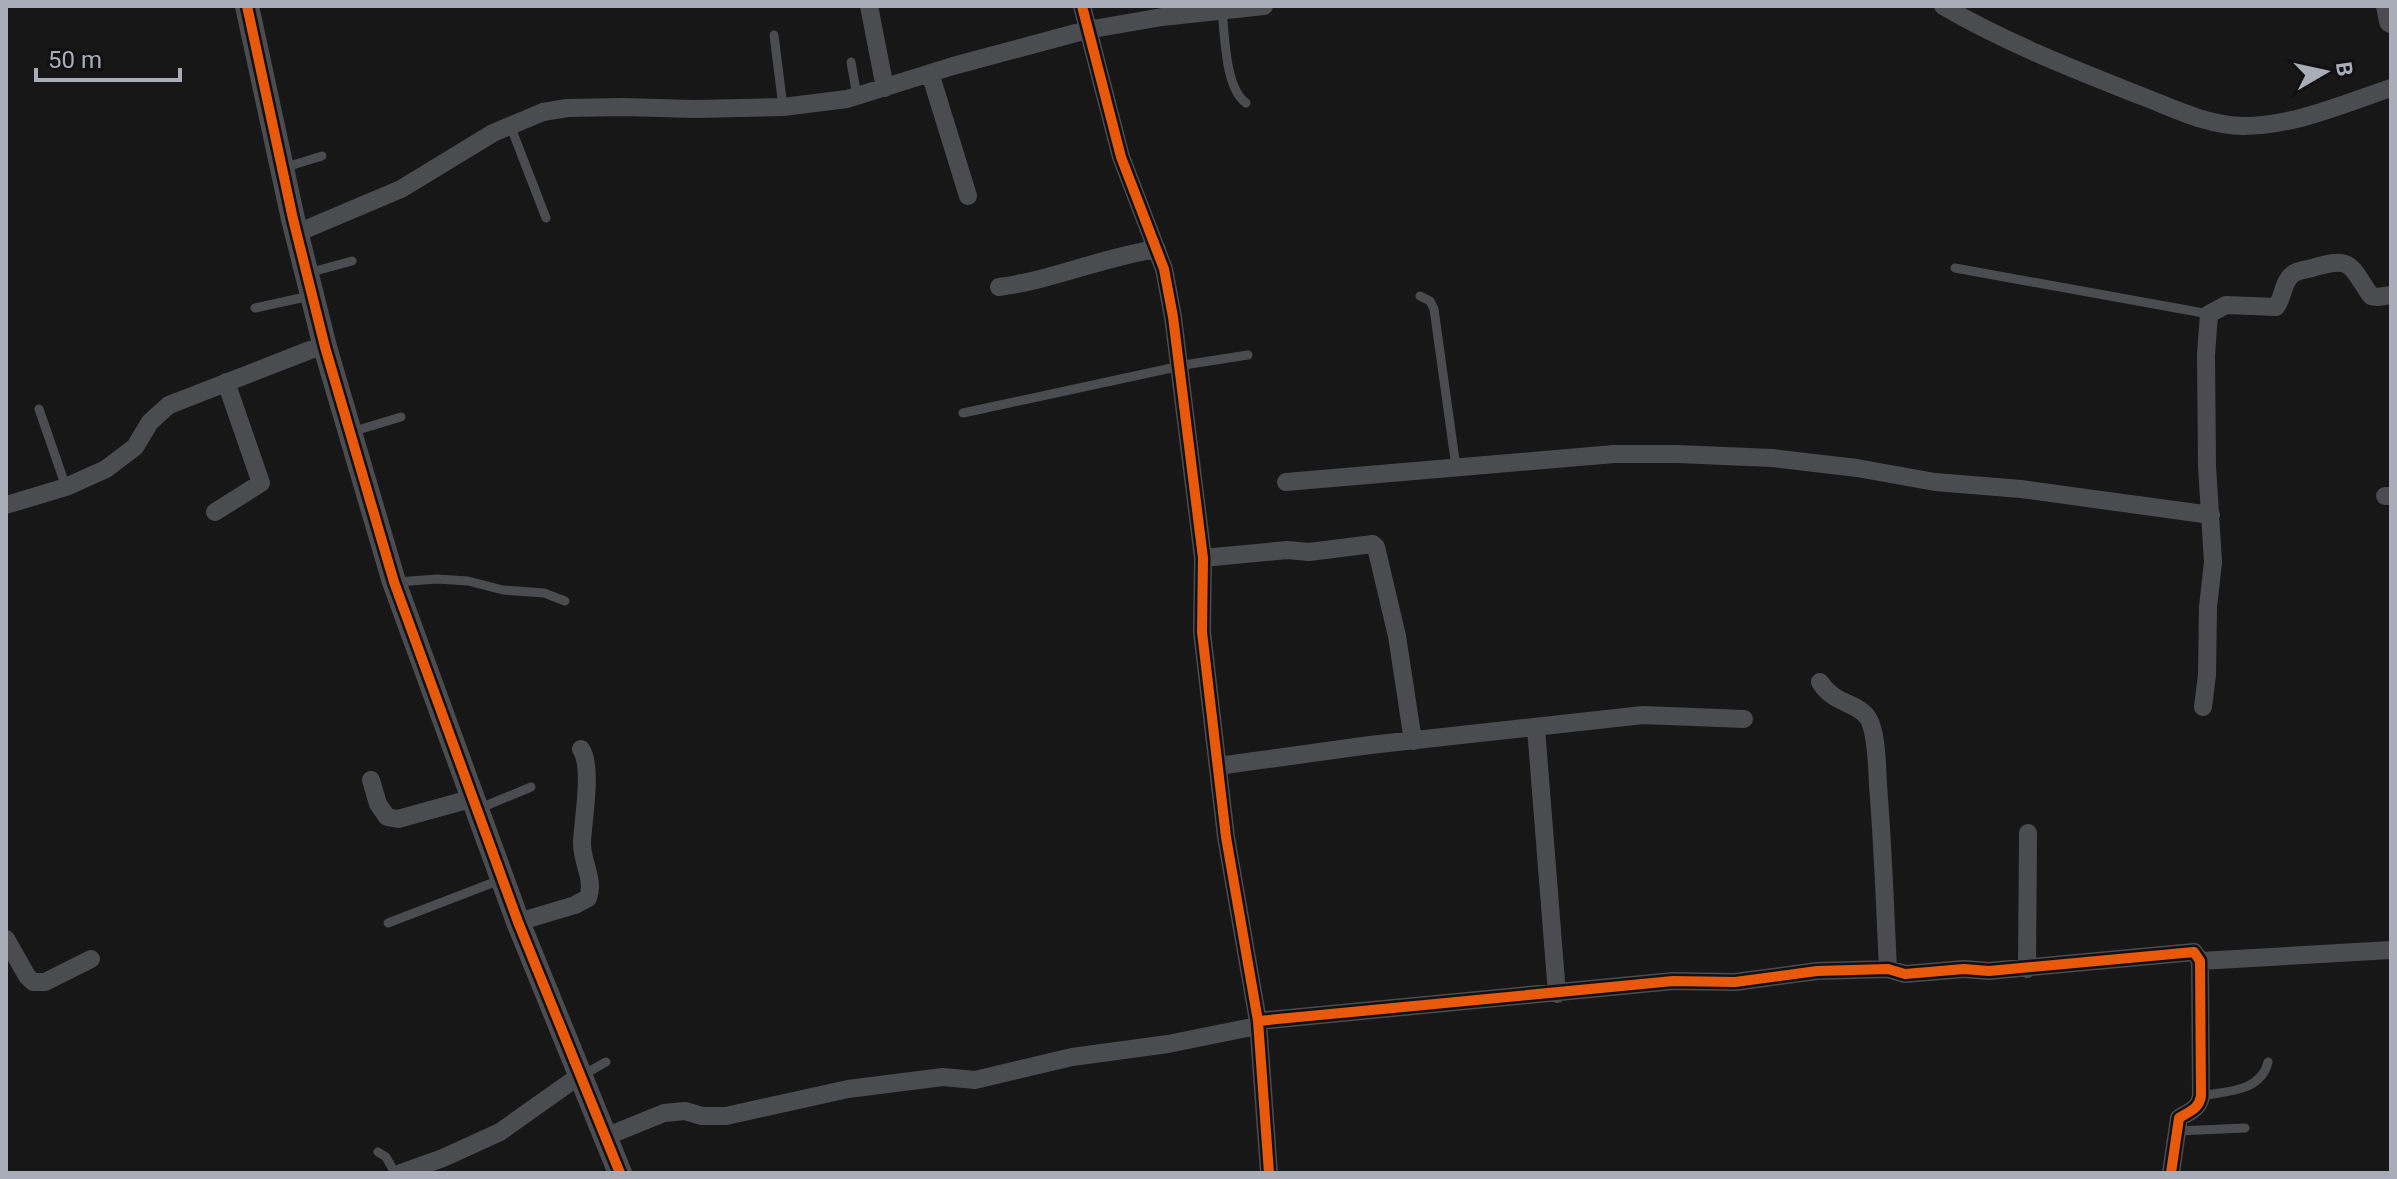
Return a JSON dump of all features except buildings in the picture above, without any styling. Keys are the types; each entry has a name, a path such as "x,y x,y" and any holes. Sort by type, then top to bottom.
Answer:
{"street":[{"path":"247,6 297,233 317,348 351,432 394,582 500,880 539,968 574,1080 605,1137 620,1173"},
{"path":"869,6 884,83"},
{"path":"1082,6 1121,157 1157,249 1185,365 1208,557 1202,632 1221,766 1226,837 1260,1022 1269,1173"},
{"path":"297,233 401,189 510,125 543,112 567,108 783,102 856,92 1087,30 1162,17 1264,6"},
{"path":"1943,6 1967,20 2107,82 2219,124 2265,125 2391,88"},
{"path":"2388,6 2391,21"},
{"path":"930,73 968,196"},
{"path":"999,287 1031,282 1101,261 1157,249"},
{"path":"2203,707 2213,562 2207,466 2206,355 2209,314 2226,305 2276,307 2289,277 2295,272 2331,262 2343,261 2350,265 2371,296 2391,295"},
{"path":"6,505 106,469 135,447 150,422 169,405 317,348"},
{"path":"215,512 261,483 226,382"},
{"path":"1286,482 1614,454 1757,457 2211,515"},
{"path":"1208,557 1287,550 1309,552 1368,543 1376,547 1397,636 1413,741"},
{"path":"1820,682 1827,694 1863,712 1870,721 1883,849 1888,969"},
{"path":"1221,766 1643,715 1744,719"},
{"path":"1536,728 1557,994"},
{"path":"518,922 575,905 588,898 591,890 582,847 585,755 581,749"},
{"path":"371,780 378,804 387,817 398,819 445,806 473,803"},
{"path":"2027,969 2028,833"},
{"path":"6,939 33,982 45,982 91,959"},
{"path":"2200,961 2391,950"},
{"path":"605,1137 664,1113 685,1111 714,1117 863,1087 943,1077 975,1080 1072,1057 1168,1044 1290,1017 1673,981 1715,983 1817,971 1888,969 1905,974 1953,969 2027,969 2194,952 2200,961 2201,1096 2198,1105 2179,1118 2171,1173"},
{"path":"398,1173 443,1158 500,1132 574,1080"}],"lane":[{"path":"1222,10 1232,85 1237,97 1246,103"},
{"path":"774,35 783,102"},
{"path":"851,65 856,92"},
{"path":"510,125 546,218"},
{"path":"283,168 322,156"},
{"path":"255,308 282,302 352,261"},
{"path":"1955,268 2209,314"},
{"path":"1420,296 1430,301 1434,309 1456,467"},
{"path":"963,413 1185,365 1248,355"},
{"path":"39,409 65,484"},
{"path":"351,432 401,417"},
{"path":"394,582 437,579 468,581 503,590 544,593 565,601"},
{"path":"473,803 531,787"},
{"path":"388,923 500,880"},
{"path":"574,1080 606,1062"},
{"path":"2201,1096 2253,1085 2268,1062"},
{"path":"2177,1131 2245,1128"},
{"path":"378,1152 398,1173"}],"cycle path":[{"path":"247,6 293,219 325,347 394,582 518,922 620,1173"},
{"path":"1082,6 1121,157 1164,269 1173,317 1203,558 1202,632 1226,837 1258,1021 1269,1173"},
{"path":"1258,1021 1673,981 1735,982 1817,971 1888,969 1905,974 1964,969 1989,971 2194,952 2200,961 2201,1096 2196,1107 2179,1118 2171,1173"}]}
